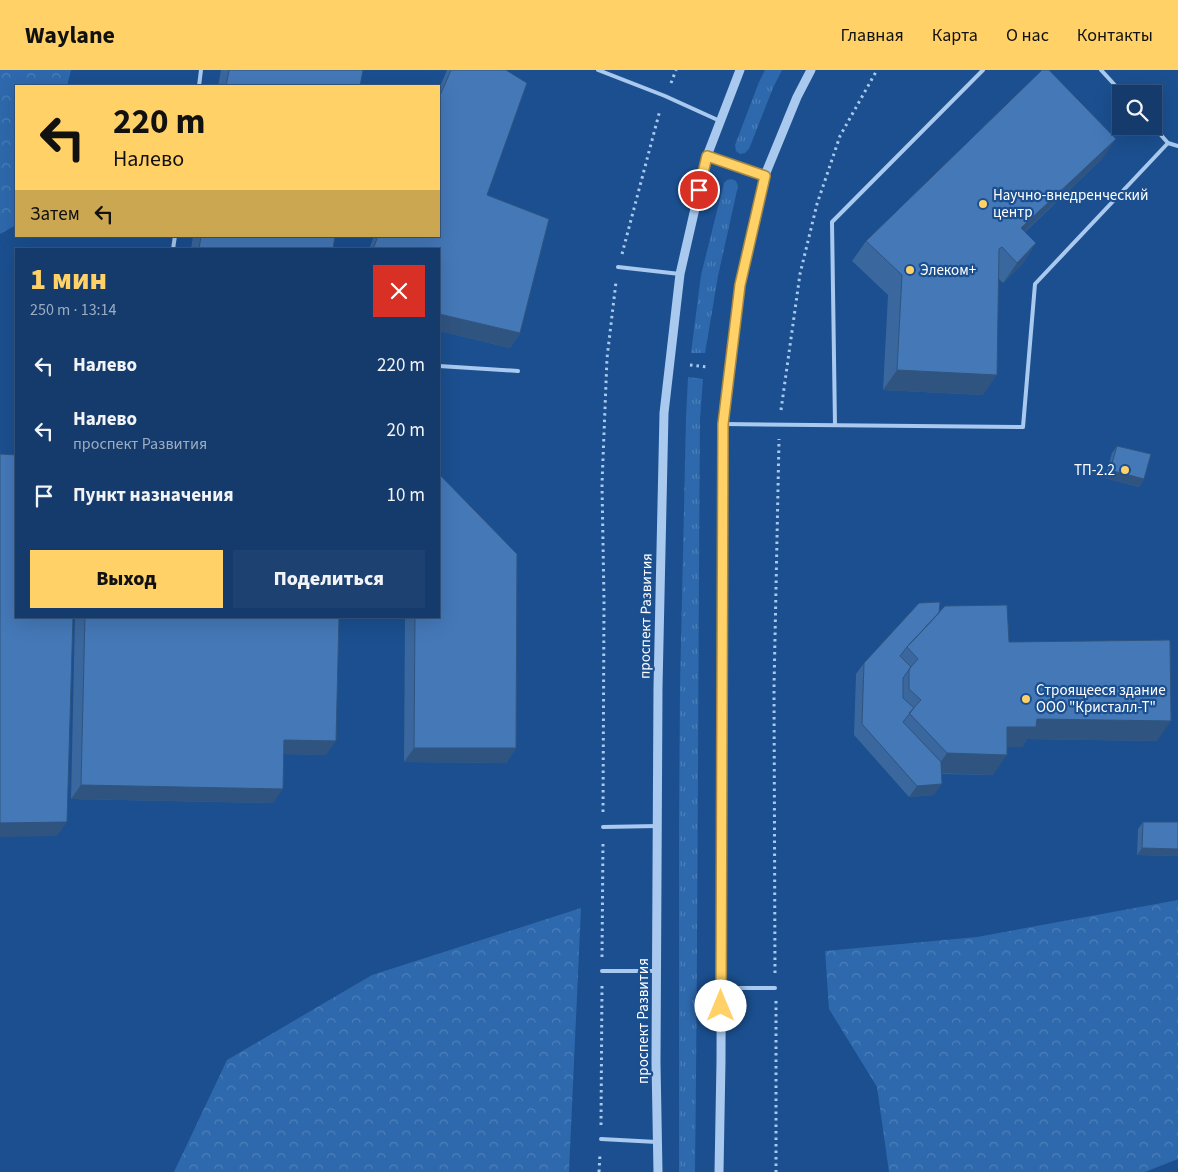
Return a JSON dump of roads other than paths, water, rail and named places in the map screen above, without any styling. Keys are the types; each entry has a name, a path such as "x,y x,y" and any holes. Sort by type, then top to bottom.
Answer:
{"street":[{"name":"проспект Развития","path":"658,1172 658,677 664,413 680,274 707,156 740,70"},
{"path":"719,1172 723,424 740,285 765,176 797,97 811,70"},
{"path":"707,156 765,176"}],"lane":[{"path":"199,85 201,70"},
{"path":"598,70 665,96 720,121"},
{"path":"835,425 832,222 983,70"},
{"path":"1101,70 1115,85"},
{"path":"1161,135 1168,143 1178,146"},
{"path":"723,424 1023,428 1035,284 1168,143"},
{"path":"618,267 680,274"},
{"path":"440,366 518,371"},
{"path":"603,827 658,826"},
{"path":"602,971 657,971"},
{"path":"721,988 775,988"},
{"path":"601,1139 657,1142"}],"place":[{"name":"Научно-внедренческий центр","path":"983,204"},
{"name":"Элеком+","path":"910,270"},
{"name":"ТП-2.2","path":"1125,470"},
{"name":"Строящееся здание ООО \"Кристалл-Т\"","path":"1026,699"}]}
